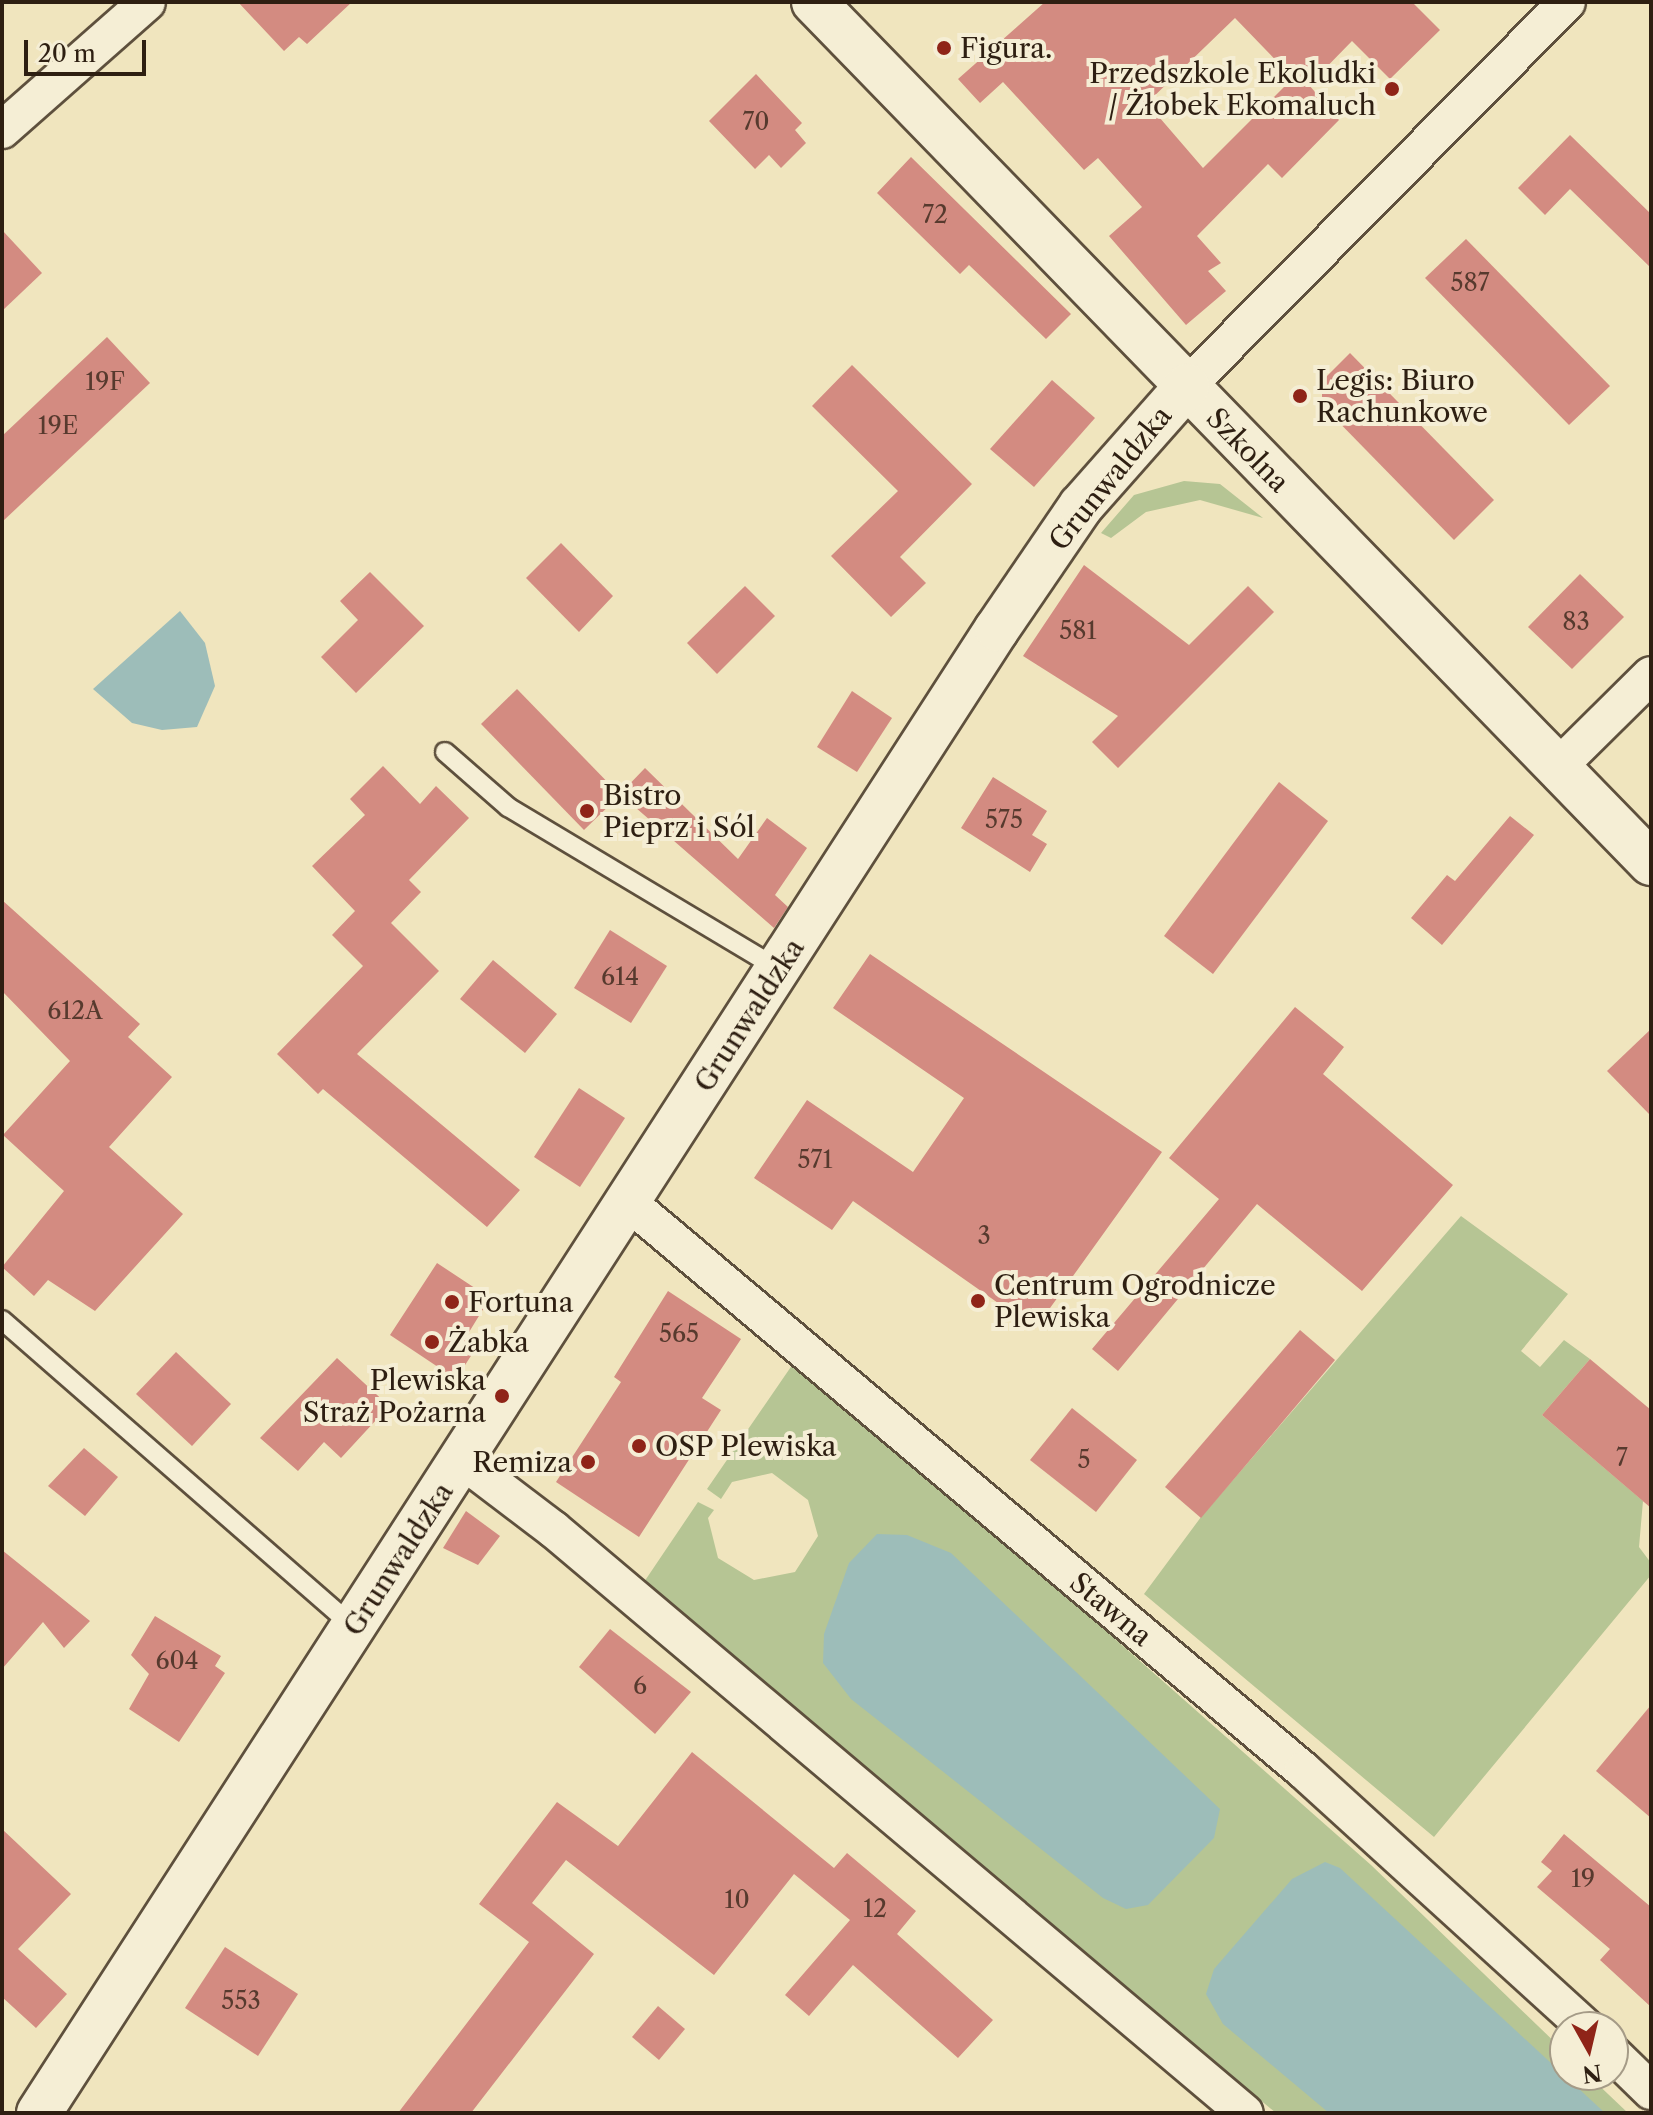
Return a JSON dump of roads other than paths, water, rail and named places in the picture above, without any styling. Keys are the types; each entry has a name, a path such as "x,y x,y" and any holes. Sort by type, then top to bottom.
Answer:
{"street":[{"path":"2,130 147,2"},
{"name":"Szkolna","path":"814,2 1651,863"},
{"name":"Grunwaldzka","path":"39,2113 1063,531 1187,386 1567,2"},
{"path":"1557,768 1651,675"},
{"name":"Stawna","path":"628,1202 1303,1770 1567,2011"},
{"path":"462,1460 532,1511 1245,2113"},
{"path":"1629,2070 1651,2091"}],"lane":[{"path":"445,752 508,807 779,969"},
{"path":"2,1320 354,1627"}],"water":[{"path":"180,611 205,643 215,686 197,727 162,730 132,723 93,689"},
{"path":"877,1534 907,1535 951,1553 1220,1809 1214,1838 1148,1905 1126,1909 1103,1898 851,1699 823,1663 824,1634 849,1563"},
{"path":"1325,1862 1340,1868 1549,2061 1549,2091 1581,2091 1605,2113 1329,2113 1223,2024 1206,1994 1214,1969 1292,1879"}],"place":[{"name":"Figura.","path":"944,48"},
{"name":"Przedszkole Ekoludki / Żłobek Ekomaluch","path":"1392,89"},
{"name":"Legis: Biuro Rachunkowe","path":"1300,396"},
{"name":"Bistro Pieprz i Sól","path":"587,811"},
{"name":"Centrum Ogrodnicze Plewiska","path":"978,1301"},
{"name":"Fortuna","path":"452,1302"},
{"name":"Żabka","path":"432,1342"},
{"name":"Plewiska Straż Pożarna","path":"502,1396"},
{"name":"OSP Plewiska","path":"639,1446"},
{"name":"Remiza","path":"588,1462"}]}
